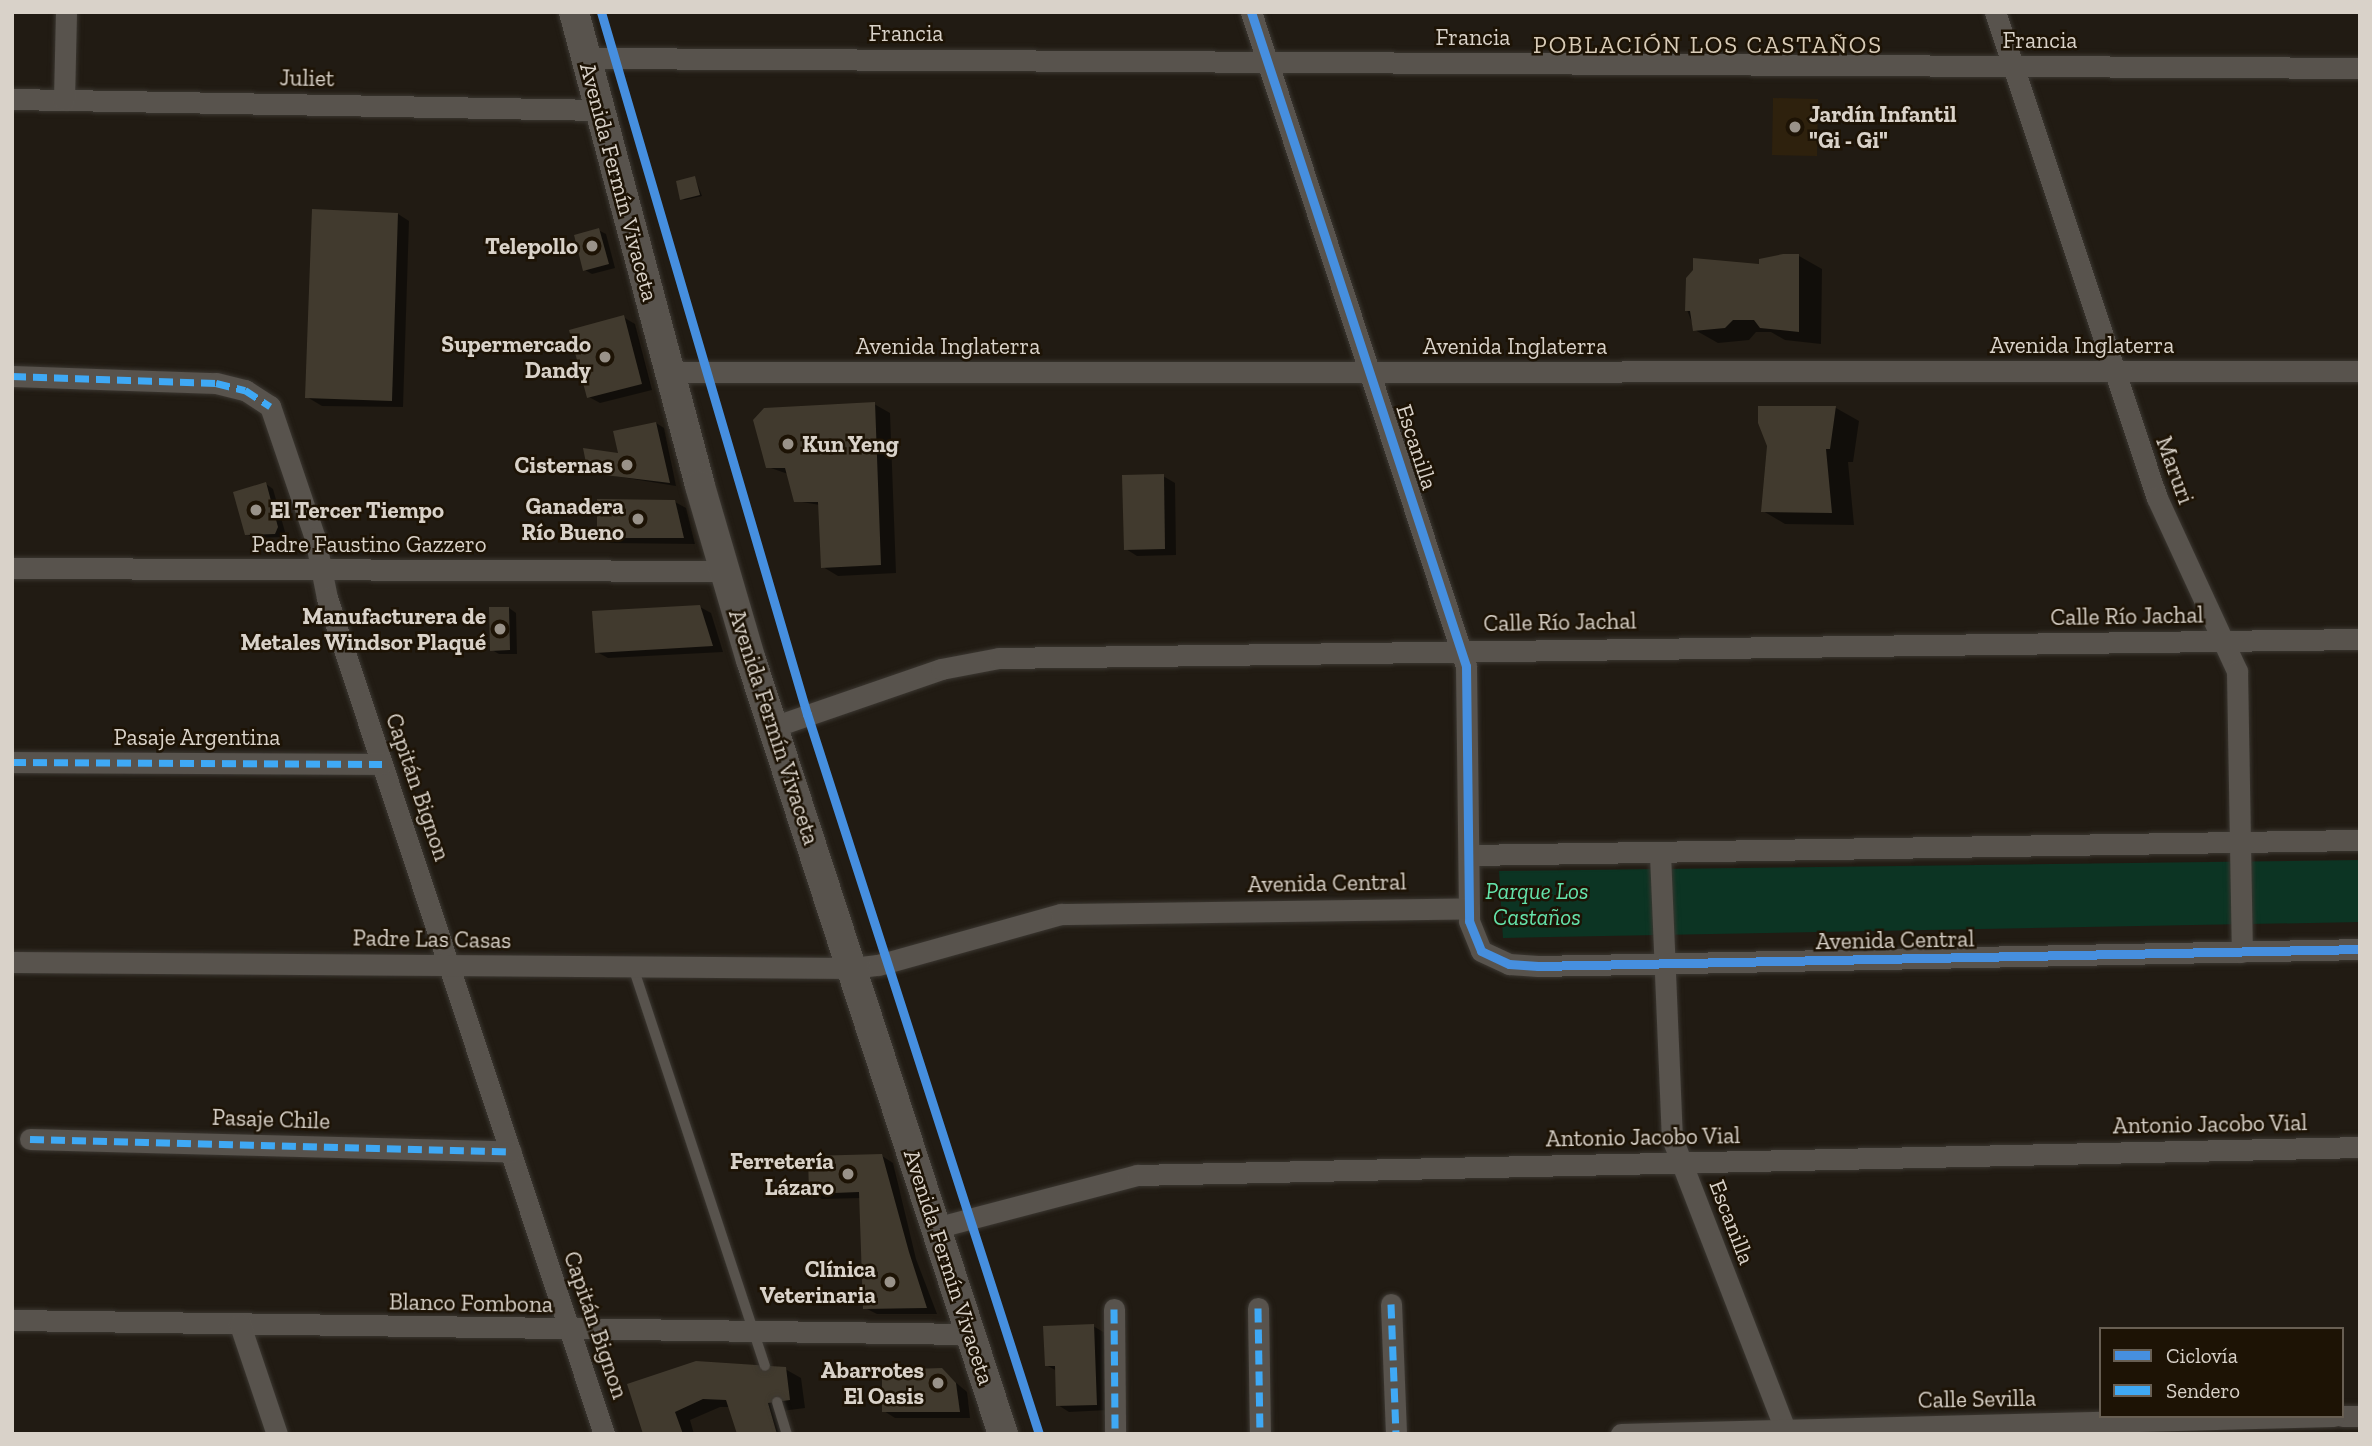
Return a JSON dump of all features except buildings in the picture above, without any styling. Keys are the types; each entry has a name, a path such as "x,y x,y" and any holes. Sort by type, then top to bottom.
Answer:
{"main road":[{"name":"Avenida Fermín Vivaceta","path":"574,12 725,571 773,727 1003,1434"}],"street":[{"path":"64,100 66,12"},
{"name":"Escanilla","path":"1251,12 1373,372 1462,649 1468,681 1469,908"},
{"name":"Maruri","path":"1995,12 2111,370 2166,524 2239,679 2242,952"},
{"name":"Francia","path":"586,58 2360,68"},
{"name":"Juliet","path":"12,99 600,110"},
{"name":"Avenida Inglaterra","path":"671,372 2360,371"},
{"name":"Capitán Bignon","path":"12,376 216,383 258,397 270,406 382,764 604,1434"},
{"name":"Padre Faustino Gazzero","path":"12,568 725,571"},
{"name":"Calle Río Jachal","path":"773,727 977,660 1462,649 2360,639"},
{"name":"Pasaje Argentina","path":"12,762 382,764"},
{"path":"1470,855 2360,840"},
{"name":"Escanilla","path":"1660,853 1667,1103 1681,1162 1786,1432"},
{"name":"Avenida Central","path":"852,968 878,965 1060,914 1469,908 1476,945 1509,964 1664,964 2360,949"},
{"name":"Padre Las Casas","path":"12,962 852,968"},
{"name":"Pasaje Chile","path":"30,1139 511,1152"},
{"name":"Antonio Jacobo Vial","path":"935,1228 1136,1175 2360,1147"},
{"path":"1391,1304 1396,1434"},
{"path":"1258,1308 1260,1434"},
{"path":"1114,1309 1115,1434"},
{"name":"Blanco Fombona","path":"12,1320 754,1334 971,1335"},
{"path":"240,1325 277,1434"},
{"name":"Calle Sevilla","path":"1621,1434 2266,1418"}],"lane":[{"path":"633,967 765,1366"},
{"path":"777,1402 787,1434"}],"shaded area":[{"name":"Jardín Infantil \"Gi - Gi\"","path":"1773,98 1818,99 1817,156 1772,155"}],"green space":[{"name":"Parque Los Castaños","path":"2360,860 2360,922 1503,938 1499,871"}],"marked path":[{"path":"12,376 216,383 245,390 270,406"},
{"path":"12,762 382,764"},
{"path":"30,1139 511,1152"},
{"path":"1391,1304 1396,1434"},
{"path":"1258,1308 1260,1434"},
{"path":"1114,1309 1115,1434"}],"cycle path":[{"path":"601,12 807,714 1039,1434"},
{"path":"1251,12 1466,666 1469,921 1481,951 1509,964 1538,966 2360,949"}],"place":[{"name":"Jardín Infantil \"Gi - Gi\"","path":"1795,127"},
{"name":"Telepollo","path":"592,246"},
{"name":"Supermercado Dandy","path":"605,357"},
{"name":"Kun Yeng","path":"788,444"},
{"name":"Cisternas","path":"627,465"},
{"name":"El Tercer Tiempo","path":"256,510"},
{"name":"Ganadera Río Bueno","path":"638,519"},
{"name":"Manufacturera de Metales Windsor Plaqué","path":"500,629"},
{"name":"Ferretería Lázaro","path":"848,1174"},
{"name":"Clínica Veterinaria","path":"890,1282"},
{"name":"Abarrotes El Oasis","path":"938,1383"}],"district":[{"name":"POBLACIÓN LOS CASTAÑOS","path":"1708,45"}]}
